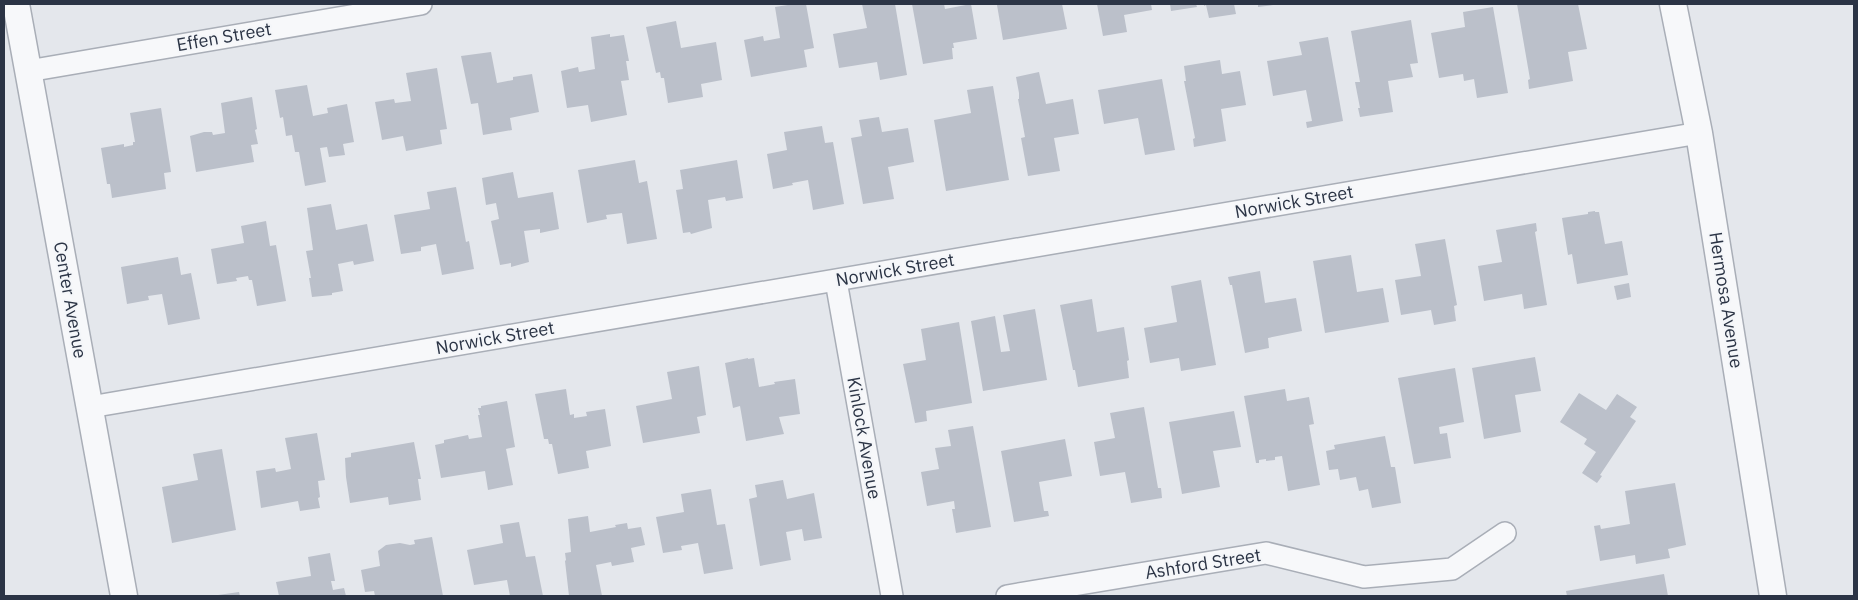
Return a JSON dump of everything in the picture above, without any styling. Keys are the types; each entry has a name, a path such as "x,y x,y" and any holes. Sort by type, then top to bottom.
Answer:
{"street":[{"name":"Center Avenue","path":"16,4 124,596"},
{"name":"Effen Street","path":"28,71 421,4"},
{"name":"Hermosa Avenue","path":"1673,4 1699,133 1773,596"},
{"name":"Norwick Street","path":"90,407 1699,133"},
{"name":"Kinlock Avenue","path":"836,280 892,596"},
{"name":"Ashford Street","path":"1007,596 1266,553 1364,577 1452,569 1506,532"}],"building":[{"path":"806,4 814,48 804,50 807,67 751,77 744,40 763,36 764,41 780,38 775,7"},
{"path":"862,4 895,4 907,75 880,80 877,62 839,68 833,34 867,28"},
{"path":"912,4 944,4 945,9 971,4 977,39 953,43 953,59 923,64"},
{"path":"1062,4 1067,29 1003,40 997,5"},
{"path":"1097,4 1151,4 1152,10 1124,15 1127,32 1103,36"},
{"path":"1170,4 1196,4 1197,7 1171,11"},
{"path":"1204,4 1234,4 1236,14 1209,18 1206,5 1204,6"},
{"path":"1258,4 1273,4 1273,5 1258,7"},
{"path":"1517,4 1578,4 1587,49 1568,52 1573,81 1529,89 1528,80 1530,79"},
{"path":"1493,7 1508,93 1477,98 1474,79 1464,81 1463,74 1439,78 1431,33 1465,27 1463,12"},
{"path":"1411,20 1418,63 1410,64 1413,77 1388,81 1393,112 1360,117 1355,82 1360,82 1351,31"},
{"path":"676,21 681,48 716,42 722,80 701,84 703,97 668,103 664,78 661,78 660,72 656,73 646,27"},
{"path":"610,34 610,37 624,35 629,61 626,61 629,80 621,81 627,115 591,122 588,105 567,108 561,71 578,67 579,72 595,69 591,37"},
{"path":"1328,37 1343,121 1307,128 1306,122 1312,121 1306,90 1273,96 1267,61 1302,55 1299,42"},
{"path":"491,52 497,83 513,80 513,77 532,74 539,112 510,118 512,130 483,135 478,103 471,104 461,56"},
{"path":"1220,60 1222,74 1240,71 1246,105 1221,109 1226,141 1194,147 1193,139 1195,138 1184,81 1186,81 1184,66"},
{"path":"437,68 447,129 440,130 442,144 406,151 403,136 382,140 375,102 394,99 395,103 411,101 406,73"},
{"path":"1039,72 1046,104 1073,99 1079,134 1054,138 1060,171 1028,176 1021,138 1025,137 1016,77"},
{"path":"1162,79 1175,150 1145,155 1138,118 1104,124 1098,90"},
{"path":"307,85 313,116 328,113 327,108 347,104 354,142 343,144 345,155 329,157 327,147 320,148 326,182 305,186 299,152 295,152 292,135 286,136 283,117 280,118 275,90"},
{"path":"993,86 1009,180 946,191 934,120 971,113 967,90"},
{"path":"252,97 258,144 251,145 254,162 196,172 190,136 204,132 212,132 213,135 225,133 221,103"},
{"path":"161,108 171,172 164,173 166,189 112,198 110,184 107,184 101,148 124,144 124,147 133,145 133,142 135,142 130,113"},
{"path":"879,117 882,132 908,128 914,162 888,167 894,199 863,204 851,138 862,136 859,120"},
{"path":"822,126 825,143 833,142 844,204 813,210 808,180 773,189 767,154 787,150 784,132"},
{"path":"635,160 639,183 647,181 657,239 627,244 622,213 606,215 607,219 587,223 578,170"},
{"path":"737,160 743,198 726,201 725,197 708,200 712,228 691,234 690,232 683,233 676,190 683,189 680,170"},
{"path":"513,172 518,198 553,192 559,229 540,233 540,229 524,231 529,262 511,267 511,263 500,265 491,221 499,219 496,203 486,205 482,178"},
{"path":"456,187 466,242 469,241 474,269 442,275 436,244 421,247 421,251 401,254 394,215 430,209 427,192"},
{"path":"331,204 336,230 367,224 374,261 354,265 353,261 338,264 343,291 332,293 332,295 312,297 306,251 313,250 307,208"},
{"path":"1595,211 1599,212 1605,244 1622,241 1628,275 1577,284 1572,254 1568,255 1562,218"},
{"path":"266,221 270,246 276,245 286,301 257,306 252,280 249,280 248,276 236,278 237,281 217,284 211,249 244,243 241,226"},
{"path":"1536,223 1537,231 1535,232 1547,305 1524,309 1522,294 1484,301 1478,266 1502,262 1496,230"},
{"path":"1445,239 1457,305 1454,306 1456,321 1434,325 1431,310 1401,315 1395,280 1421,276 1415,244"},
{"path":"1351,255 1357,292 1383,288 1389,322 1325,333 1313,261"},
{"path":"178,257 181,275 191,273 200,319 168,325 162,294 148,296 149,300 127,304 121,267"},
{"path":"1260,271 1265,303 1296,298 1302,331 1268,338 1269,348 1245,353 1232,285 1230,285 1228,277"},
{"path":"1201,280 1216,365 1181,371 1179,358 1150,363 1144,328 1177,322 1171,286"},
{"path":"1629,283 1631,297 1617,300 1614,286"},
{"path":"1092,299 1097,332 1124,327 1129,360 1127,361 1129,378 1078,387 1060,305"},
{"path":"1035,309 1047,380 983,391 971,321 995,316 1001,352 1010,351 1003,315"},
{"path":"959,322 972,403 926,411 927,421 915,423 903,364 926,360 921,329"},
{"path":"1535,357 1541,391 1515,395 1521,432 1484,439 1472,368"},
{"path":"754,358 759,387 775,384 774,382 795,379 800,414 779,417 784,434 746,441 740,406 733,408 725,363"},
{"path":"699,366 706,415 697,417 700,433 643,443 636,406 672,399 667,372"},
{"path":"1455,368 1464,422 1439,427 1440,434 1447,433 1451,458 1414,464 1398,378"},
{"path":"566,389 570,415 574,414 574,418 587,416 586,412 605,409 611,446 586,451 589,468 558,474 552,444 549,444 548,439 544,439 535,394"},
{"path":"1285,389 1287,401 1309,397 1314,424 1309,425 1320,485 1288,491 1282,456 1275,457 1275,460 1259,460 1259,463 1256,463 1244,396"},
{"path":"1579,393 1606,410 1617,394 1637,407 1630,417 1636,421 1600,475 1602,476 1597,483 1582,473 1596,452 1584,444 1587,439 1560,422"},
{"path":"507,401 515,447 506,449 513,485 488,490 485,471 441,478 435,445 444,443 444,440 468,435 469,439 482,437 478,408"},
{"path":"1144,407 1158,488 1161,488 1162,498 1131,503 1125,472 1100,476 1094,442 1115,438 1110,413"},
{"path":"1234,411 1241,447 1213,451 1220,487 1182,494 1169,422"},
{"path":"973,426 991,527 956,533 952,509 955,509 954,501 927,506 921,472 939,469 935,448 951,446 948,430"},
{"path":"317,433 325,480 318,481 320,508 300,511 298,501 261,508 256,471 275,468 276,472 291,469 285,438"},
{"path":"1385,436 1391,467 1395,467 1401,503 1372,508 1368,489 1359,491 1356,477 1340,480 1338,469 1329,470 1326,451 1335,449 1334,445"},
{"path":"1065,439 1072,476 1039,482 1044,511 1048,511 1049,516 1014,522 1001,451"},
{"path":"414,442 421,479 418,479 421,500 389,505 388,497 350,503 345,458 351,457 351,453"},
{"path":"222,449 236,530 172,543 162,487 198,480 193,454"},
{"path":"783,480 787,499 814,493 822,538 804,541 802,529 786,532 791,560 760,566 749,499 757,497 755,485"},
{"path":"1675,483 1686,545 1668,549 1670,558 1636,564 1635,555 1600,561 1594,526 1600,525 1601,529 1630,524 1625,491"},
{"path":"711,489 717,525 725,524 733,569 704,574 698,543 681,546 682,550 663,553 656,517 684,512 681,494"},
{"path":"588,516 590,532 627,523 628,529 641,527 645,545 631,548 634,562 612,566 611,562 596,565 602,596 569,596 565,561 565,553 571,552 568,519"},
{"path":"519,522 526,557 535,556 543,596 510,596 507,580 474,585 467,550 503,543 500,525"},
{"path":"432,537 443,596 375,596 374,591 365,592 361,570 380,566 378,551 386,545 400,543 410,545 415,544 414,540"},
{"path":"330,553 335,581 331,581 333,590 344,588 346,596 279,596 276,582 311,576 308,557"},
{"path":"1664,574 1668,596 1567,596 1566,591"},
{"path":"239,592 240,596 218,596 218,595"}]}
